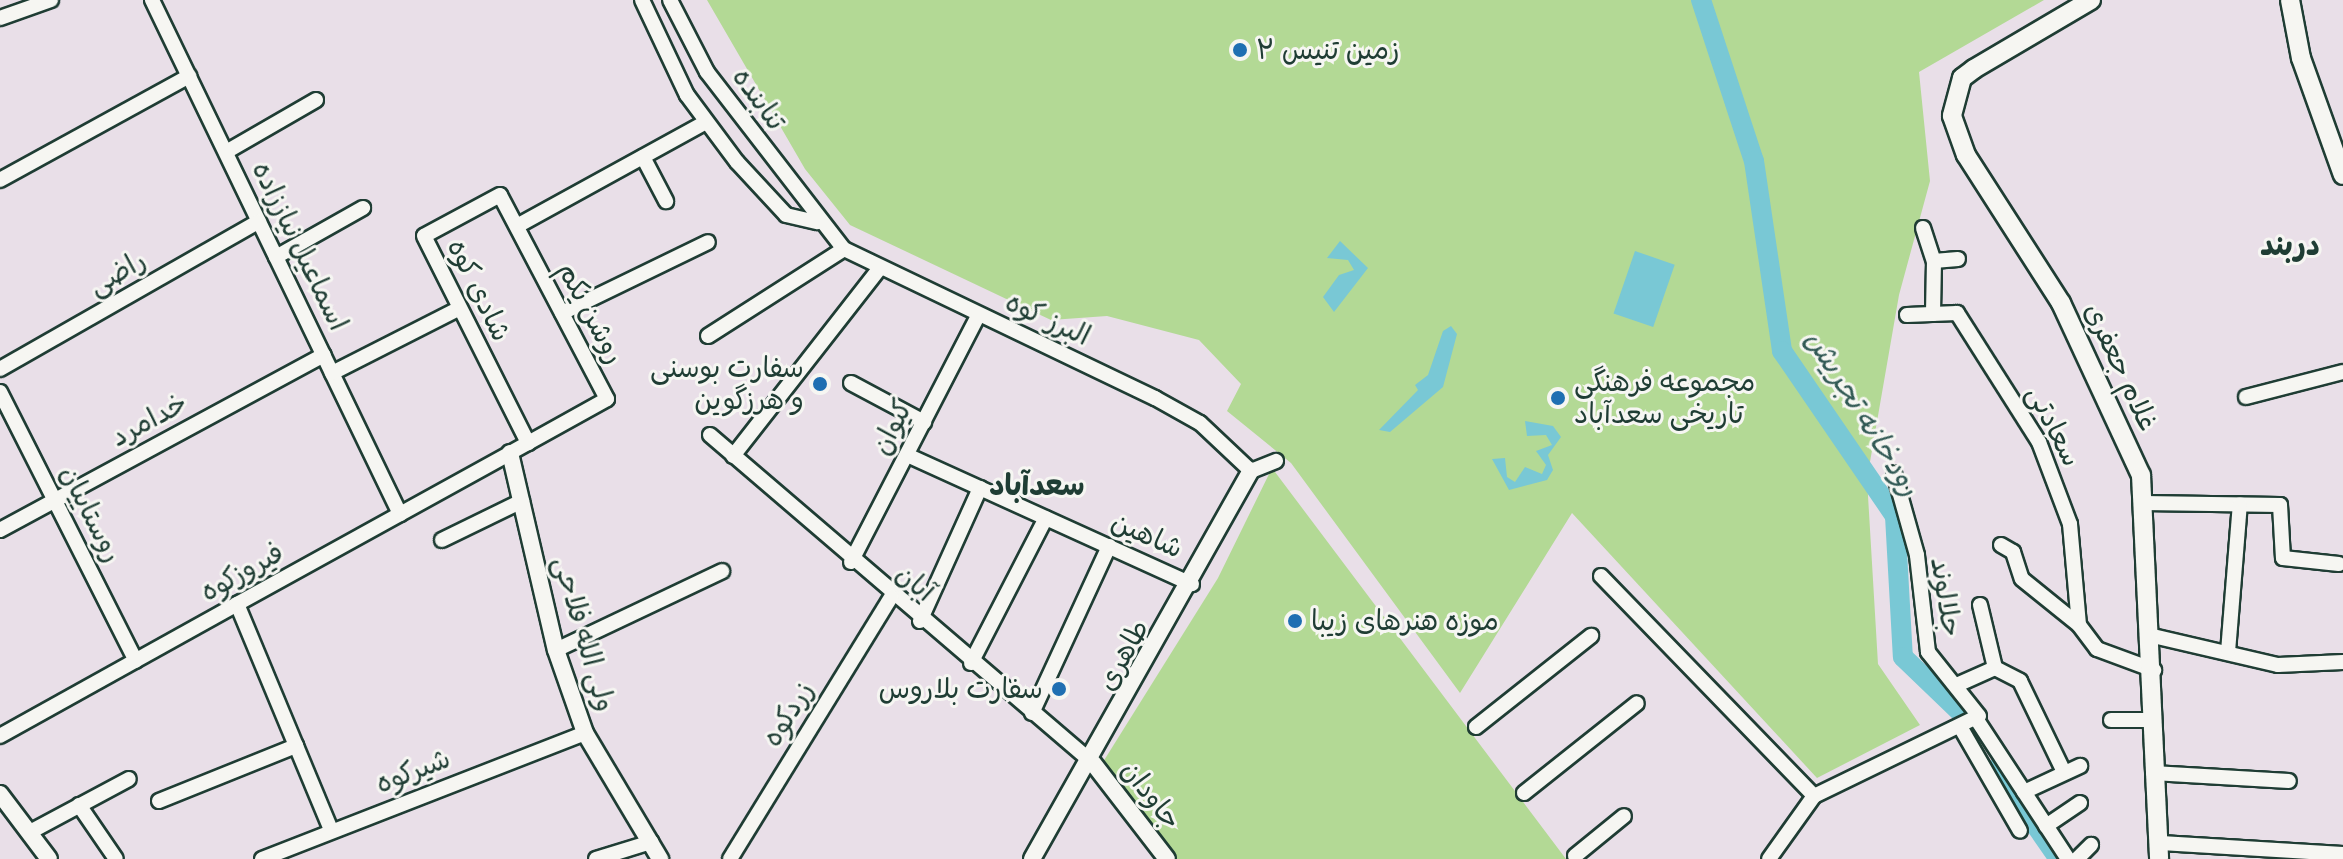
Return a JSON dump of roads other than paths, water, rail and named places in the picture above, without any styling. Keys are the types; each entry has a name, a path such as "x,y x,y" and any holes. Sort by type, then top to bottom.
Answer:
{"main road":[{"name":"غلام جعفری","path":"2091,0 1962,78 1952,116 1966,155 2061,303 2141,475 2153,636 2153,773 2160,851"},
{"path":"2290,0 2301,58 2325,112 2342,168"},
{"path":"2325,112 2343,123"}],"street":[{"path":"0,18 51,0"},
{"name":"اسماعیل نیاززاده","path":"152,0 400,514"},
{"path":"642,0 706,122 786,215 817,222"},
{"name":"تنابنده","path":"670,0 707,72 817,222"},
{"path":"0,180 189,76"},
{"path":"226,152 316,100"},
{"path":"517,226 706,122"},
{"path":"643,157 666,201"},
{"name":"روشن یکم","path":"500,195 607,399 510,453"},
{"name":"شادی کوه","path":"500,195 424,236 528,443"},
{"path":"276,257 363,208"},
{"name":"راضی","path":"0,369 259,221"},
{"name":"البرز کوه","path":"817,222 844,249 880,268 1189,417 1251,471"},
{"path":"1923,228 1934,261 1933,314"},
{"path":"562,313 708,242"},
{"path":"708,336 844,249"},
{"path":"1934,261 1958,259"},
{"path":"733,456 880,268"},
{"path":"332,373 458,309"},
{"name":"سعادتی","path":"1907,315 1957,313 2039,442 2070,524 2079,625"},
{"name":"کیوان","path":"851,562 978,316"},
{"name":"خدامرد","path":"0,530 324,355"},
{"path":"2246,397 2343,372"},
{"path":"851,383 924,422"},
{"name":"روستاییان","path":"0,392 136,661"},
{"name":"آبان","path":"710,435 891,597 1093,763"},
{"name":"فیروزکوه","path":"0,736 510,453"},
{"name":"ولی‌ الله فلاحی","path":"510,453 556,650 585,733 660,859"},
{"name":"شاهین","path":"907,455 1192,584"},
{"path":"1251,471 1276,461"},
{"name":"طاهری","path":"1032,859 1093,763 1251,471"},
{"name":"جلالوند","path":"1894,473 1917,555 1928,652 1977,705 1977,720 2068,859"},
{"path":"920,621 980,488"},
{"path":"442,540 522,501"},
{"path":"2143,503 2280,505 2283,558 2339,564"},
{"path":"2228,652 2240,504"},
{"path":"971,663 1046,518"},
{"path":"2001,545 2013,552 2022,579 2079,625 2102,654 2154,670"},
{"path":"1032,713 1109,546"},
{"path":"556,650 722,571"},
{"path":"1601,576 1814,796"},
{"name":"زردکوه","path":"730,859 891,597"},
{"path":"237,604 331,830"},
{"path":"1980,605 1995,668 2020,681 2064,772"},
{"path":"1476,727 1591,636"},
{"path":"2153,636 2278,665 2343,662"},
{"path":"1959,684 1995,668"},
{"path":"1524,793 1637,703"},
{"path":"1769,859 1814,796 1962,730 1977,720"},
{"path":"2111,720 2154,720"},
{"path":"1962,730 2020,831"},
{"name":"شیرکوه","path":"262,859 585,733"},
{"path":"159,801 296,746"},
{"name":"جاودان","path":"1093,763 1167,859"},
{"path":"2024,792 2080,766"},
{"path":"2153,773 2289,781"},
{"path":"30,832 129,779"},
{"path":"0,794 49,859"},
{"path":"2046,826 2080,803"},
{"path":"79,805 116,859"},
{"path":"1575,856 1624,816"},
{"path":"596,859 651,842"},
{"path":"2077,859 2091,845"},
{"path":"2160,851 2343,854"}],"water":[{"path":"1340,241 1368,268 1334,312 1323,297 1339,275 1354,270 1348,260 1327,258"},
{"path":"1635,251 1675,265 1653,327 1614,313"},
{"path":"1451,326 1457,334 1443,387 1390,432 1379,430 1418,390 1415,385 1428,375 1443,331"},
{"path":"1525,421 1553,426 1561,437 1548,455 1553,470 1547,480 1509,490 1492,459 1505,458 1507,477 1515,482 1525,467 1542,474 1546,465 1536,451 1552,445 1546,435 1527,436"}],"waterway":[{"name":"رودخانه تجریش","path":"1701,0 1754,161 1782,351 1895,516 1903,657 1981,732"},
{"name":"رودخانه تجریش","path":"2001,762 2016,797 2059,859"}],"place":[{"name":"زمین تنیس ۲","path":"1240,50"},
{"name":"سفارت بوسنی و هرزگوین","path":"820,384"},
{"name":"مجموعه فرهنگی تاریخی سعدآباد","path":"1558,398"},
{"name":"موزه هنرهای زیبا","path":"1295,621"},
{"name":"سفارت بلاروس","path":"1059,689"}],"district":[{"name":"دربند","path":"2290,245"},
{"name":"سعدآباد","path":"1037,485"}]}
